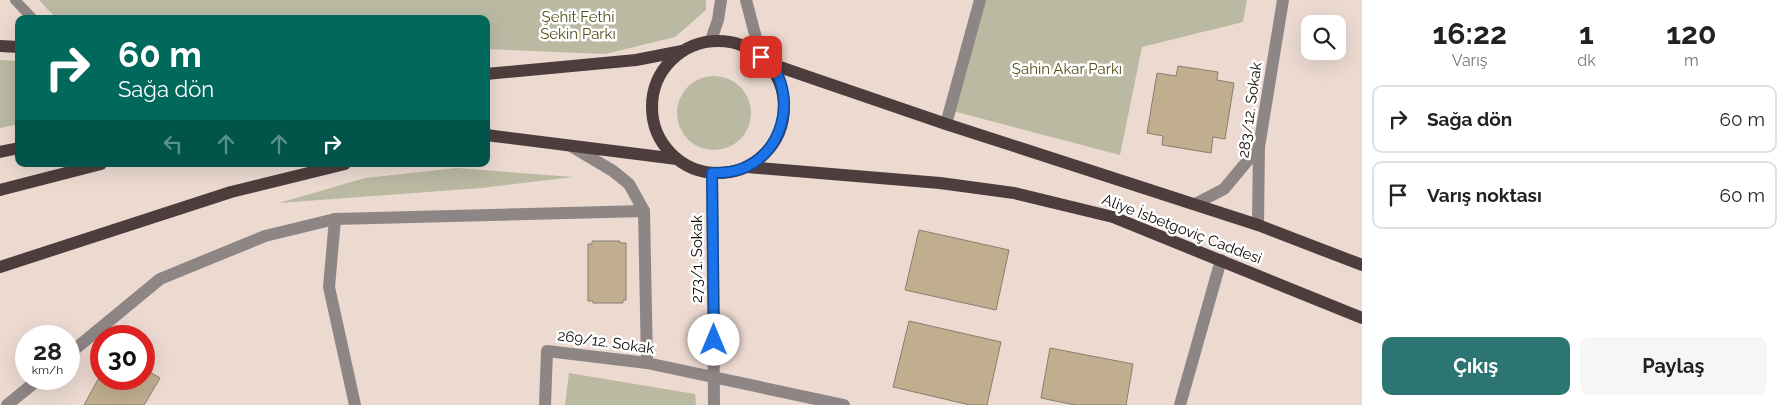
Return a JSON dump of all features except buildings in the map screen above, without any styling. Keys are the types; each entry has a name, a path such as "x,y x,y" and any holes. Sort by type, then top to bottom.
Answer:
{"main road":[{"path":"490,74 636,60 685,50 711,40 730,42 746,47 774,69 782,88 784,106 782,125 774,142 763,156 747,167 730,172 712,173 694,169 677,159 664,146 656,130 652,112 654,94 660,77 670,62 685,50"},
{"path":"0,46 15,47"},
{"name":"Aliye İsbetgoviç Caddesi","path":"764,60 946,124 1258,225 1362,264"},
{"path":"490,136 677,159"},
{"path":"0,152 15,149"},
{"path":"0,190 90,167"},
{"path":"0,267 231,192 334,167"},
{"name":"Aliye İsbetgoviç Caddesi","path":"747,167 940,183 1014,193 1113,217 1362,318"}],"street":[{"path":"711,40 718,20 721,0"},
{"path":"746,0 764,60"},
{"path":"946,124 980,0"},
{"name":"283/12. Sokak","path":"1258,225 1259,147 1284,0"},
{"path":"571,146 613,171 629,184 644,211 647,363"},
{"path":"1195,204 1224,189 1259,147"},
{"name":"273/1. Sokak","path":"712,173 714,405"},
{"path":"80,345 160,280 265,236 335,219 644,211"},
{"path":"335,219 329,287 355,405"},
{"path":"1180,405 1221,260"},
{"name":"269/12. Sokak","path":"544,405 548,351 647,363 844,405"},
{"path":"6,405 25,390"}],"lane":[{"path":"15,0 29,15"}],"green space":[{"name":"Şehit Fethi Sekin Parkı","path":"39,0 706,0 706,10 675,37 605,54 490,49 490,15 53,15"},
{"name":"Şahin Akar Parkı","path":"980,0 1247,0 1243,22 1142,47 1120,155 949,110"},
{"path":"0,60 15,61 15,125 0,128"},
{"path":"714,76 735,82 745,92 751,113 745,134 735,144 714,150 693,144 683,134 677,113 683,92 693,82"},
{"path":"457,168 573,177 482,188 279,203 365,178"},
{"path":"569,373 695,394 696,405 565,405"}],"route":[{"path":"714,340 712,173 730,172 747,167 763,156 774,142 782,125 784,106 782,88 774,69 761,57"}]}
